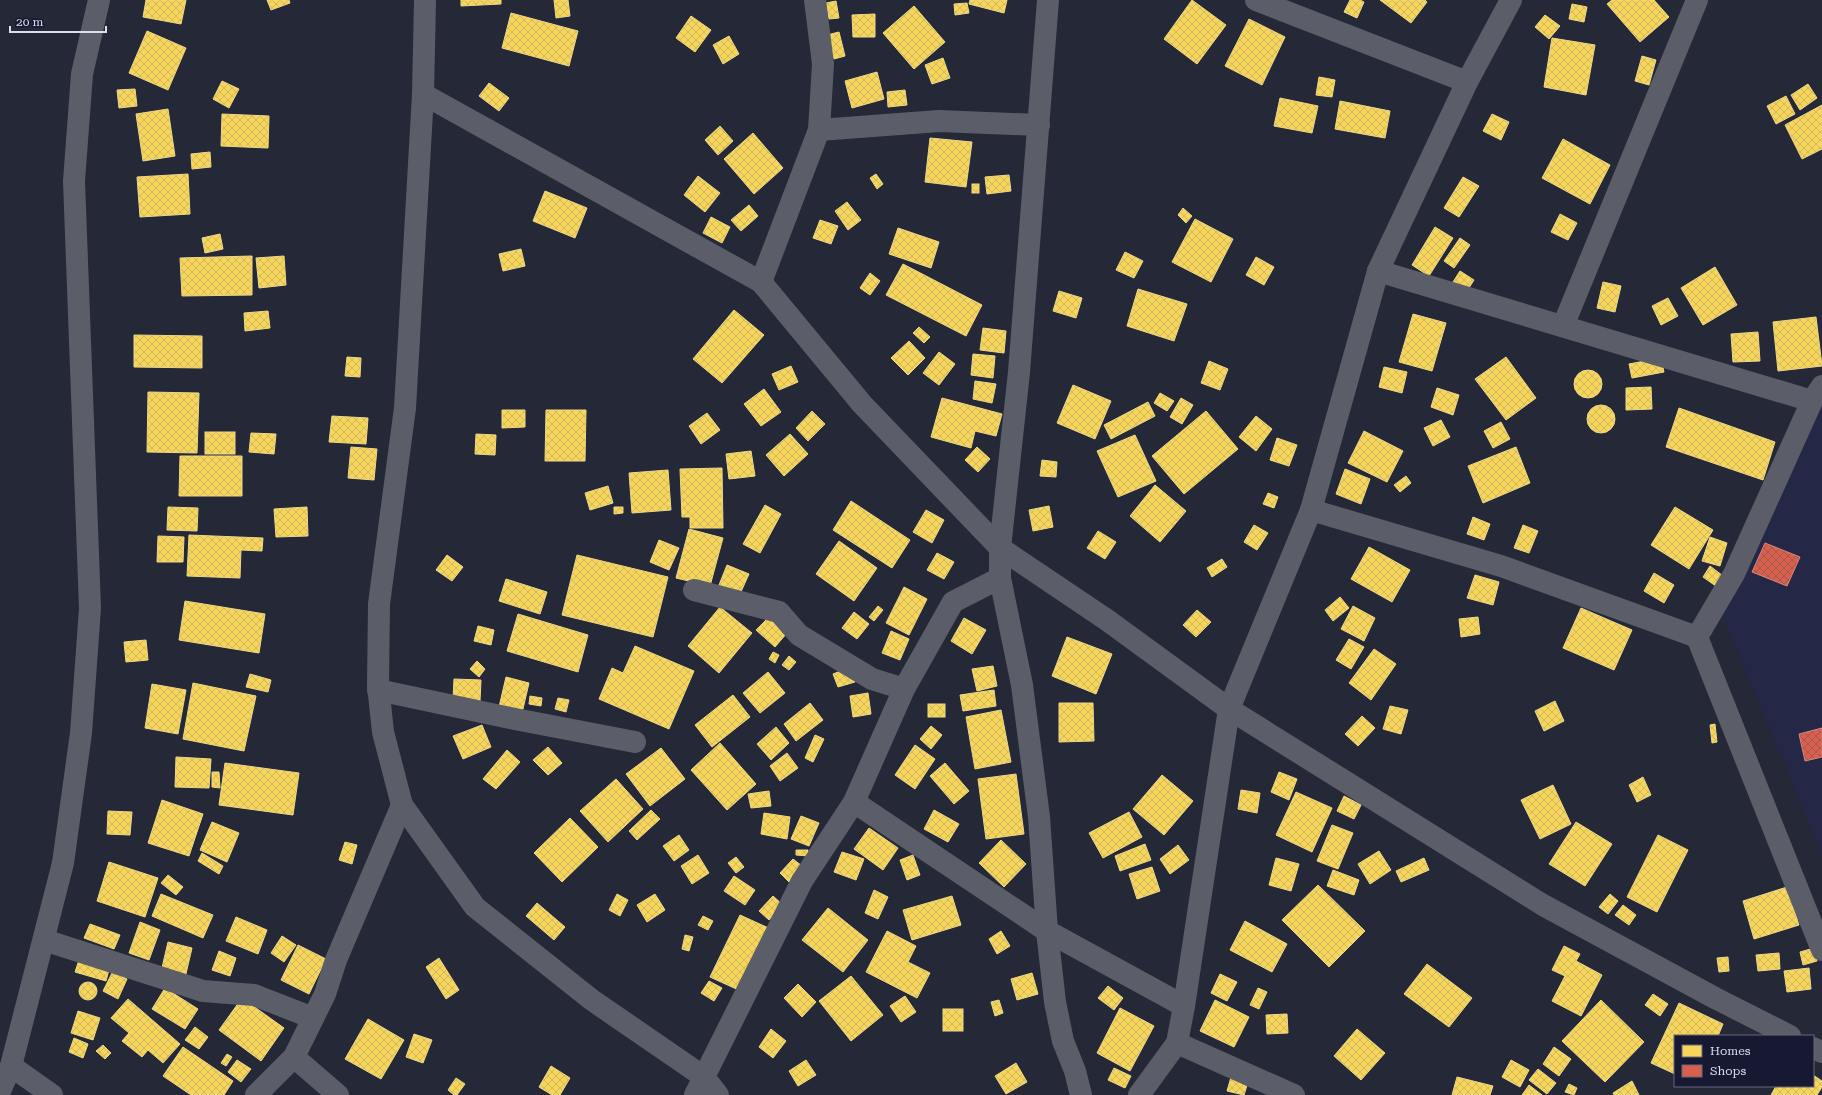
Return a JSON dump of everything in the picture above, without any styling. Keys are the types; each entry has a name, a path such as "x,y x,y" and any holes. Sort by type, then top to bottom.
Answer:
{"street":[{"path":"0,1091 11,1066 63,863 81,733 90,608 74,181 82,74 99,0"},
{"path":"425,0 423,94 405,408 379,604 378,690 383,732 402,805 475,907 700,1086 718,1095"},
{"path":"761,282 819,130 823,64 815,0"},
{"path":"1048,0 1019,372 1000,548 1000,578 1022,685 1039,817 1047,931 1055,1002 1063,1041 1075,1071 1080,1095"},
{"path":"1256,0 1467,82"},
{"path":"1139,1095 1177,1043 1184,1006 1229,709 1311,510 1378,271 1467,82 1511,0"},
{"path":"1562,326 1697,0"},
{"path":"423,94 761,282 862,404 1000,548 1107,620 1229,709 1543,905 1715,998 1788,1035"},
{"path":"819,130 939,121 1039,125"},
{"path":"1378,271 1562,326 1817,393 1734,574 1697,637"},
{"path":"1311,510 1501,566 1697,637 1822,950"},
{"path":"700,1086 802,882 854,802 904,689 953,602 1000,578"},
{"path":"694,590 779,612 799,635 872,678 904,689"},
{"path":"378,690 515,719 635,742"},
{"path":"854,802 1047,931 1184,1006"},
{"path":"256,1095 294,1057 325,994 336,960 402,805"},
{"path":"44,940 203,991 254,995 313,1018"},
{"path":"1177,1043 1294,1095"},
{"path":"294,1057 338,1095"},
{"path":"11,1066 52,1095"}],"shaded area":[{"path":"1822,402 1822,855 1719,608"}],"building: Homes":[{"path":"146,0 186,0 181,24 143,17"},
{"path":"267,0 289,0 290,3 271,10"},
{"path":"461,0 501,0 501,4 461,6"},
{"path":"554,0 568,0 570,16 556,18"},
{"path":"970,0 1007,0 1004,13 969,4"},
{"path":"1192,0 1226,25 1197,64 1164,39"},
{"path":"1350,0 1360,0 1364,2 1357,18 1344,12"},
{"path":"1380,0 1425,0 1427,2 1411,23"},
{"path":"1612,0 1654,0 1669,17 1640,42 1607,4"},
{"path":"836,1 839,18 829,19 826,3"},
{"path":"967,3 969,13 955,15 954,4"},
{"path":"1572,4 1587,7 1584,22 1569,19"},
{"path":"914,6 945,42 914,69 883,33"},
{"path":"511,13 578,31 569,66 502,48"},
{"path":"875,14 875,37 853,37 852,15"},
{"path":"1545,15 1560,26 1549,39 1535,27"},
{"path":"691,16 711,30 695,52 676,38"},
{"path":"1249,19 1285,37 1262,85 1225,66"},
{"path":"147,31 186,48 168,90 129,73"},
{"path":"839,32 845,56 834,59 827,35"},
{"path":"729,36 739,54 723,64 713,45"},
{"path":"1552,38 1595,45 1586,95 1544,87"},
{"path":"1642,56 1656,60 1649,85 1635,81"},
{"path":"943,58 950,78 932,84 925,65"},
{"path":"877,72 884,99 852,108 845,81"},
{"path":"1319,77 1335,80 1332,97 1316,95"},
{"path":"222,81 239,89 229,108 213,99"},
{"path":"489,83 509,98 499,111 479,96"},
{"path":"1808,84 1817,98 1800,110 1791,95"},
{"path":"135,89 137,106 119,108 117,90"},
{"path":"905,90 907,105 888,107 887,92"},
{"path":"1786,96 1795,114 1776,124 1767,106"},
{"path":"1280,98 1318,106 1312,133 1274,126"},
{"path":"1340,101 1390,111 1385,138 1335,129"},
{"path":"1822,105 1822,149 1802,159 1785,125"},
{"path":"168,109 175,156 143,161 136,114"},
{"path":"222,114 269,116 268,148 221,146"},
{"path":"1492,114 1509,122 1501,140 1483,131"},
{"path":"720,126 733,141 718,155 705,140"},
{"path":"753,133 783,168 754,194 724,159"},
{"path":"930,138 972,142 966,187 925,182"},
{"path":"1563,139 1610,165 1590,204 1542,178"},
{"path":"210,152 211,167 192,169 191,154"},
{"path":"188,174 190,214 140,217 137,177"},
{"path":"876,174 883,184 877,189 870,178"},
{"path":"1009,175 1011,191 987,194 985,177"},
{"path":"698,176 720,193 705,212 684,195"},
{"path":"1463,177 1479,186 1459,217 1444,208"},
{"path":"972,184 979,184 979,193 972,193"},
{"path":"545,191 587,208 575,238 533,221"},
{"path":"847,202 861,220 848,230 835,211"},
{"path":"749,205 758,216 741,231 731,220"},
{"path":"1183,208 1192,216 1186,223 1178,215"},
{"path":"1560,214 1577,223 1568,240 1551,232"},
{"path":"711,217 730,227 722,243 703,233"},
{"path":"1195,219 1233,239 1211,282 1172,262"},
{"path":"820,220 838,226 831,244 813,238"},
{"path":"1435,227 1453,238 1429,276 1412,265"},
{"path":"898,228 939,242 931,268 889,254"},
{"path":"220,234 223,249 205,253 202,238"},
{"path":"1460,238 1470,245 1454,268 1444,261"},
{"path":"521,249 525,266 503,271 499,254"},
{"path":"1125,252 1143,261 1134,278 1116,270"},
{"path":"252,256 252,295 182,296 180,258"},
{"path":"284,256 286,285 259,288 256,258"},
{"path":"1256,257 1274,267 1264,285 1246,275"},
{"path":"903,264 982,305 966,336 886,295"},
{"path":"1715,267 1737,305 1703,325 1681,288"},
{"path":"1460,271 1474,280 1467,291 1453,282"},
{"path":"870,273 880,281 870,295 860,288"},
{"path":"1603,282 1621,286 1615,312 1597,308"},
{"path":"1138,289 1187,304 1174,341 1127,326"},
{"path":"1059,291 1082,298 1076,318 1053,311"},
{"path":"1668,298 1678,316 1661,325 1652,306"},
{"path":"734,310 764,335 722,383 693,359"},
{"path":"268,311 270,328 245,331 244,313"},
{"path":"1413,314 1446,323 1432,371 1399,362"},
{"path":"1816,317 1822,366 1778,371 1773,322"},
{"path":"919,327 930,337 924,343 913,333"},
{"path":"983,328 1006,331 1004,353 980,350"},
{"path":"1758,332 1760,361 1733,362 1731,334"},
{"path":"134,335 202,336 202,368 134,367"},
{"path":"909,341 925,358 908,375 891,358"},
{"path":"939,352 955,364 939,385 923,373"},
{"path":"973,354 995,356 993,378 971,375"},
{"path":"347,357 361,358 360,377 345,376"},
{"path":"1506,357 1536,398 1506,420 1475,379"},
{"path":"1661,358 1664,372 1632,378 1629,364"},
{"path":"1209,361 1228,369 1220,390 1201,383"},
{"path":"791,366 798,382 779,390 772,374"},
{"path":"1384,367 1407,372 1402,393 1379,387"},
{"path":"1588,370 1598,374 1602,384 1598,394 1588,398 1578,394 1574,384 1578,374"},
{"path":"975,381 996,384 992,403 973,399"},
{"path":"1073,385 1111,401 1095,439 1057,423"},
{"path":"1651,387 1652,409 1626,410 1626,388"},
{"path":"1437,388 1459,395 1453,415 1431,407"},
{"path":"764,389 781,412 761,426 744,404"},
{"path":"148,392 199,393 197,453 147,452"},
{"path":"1160,393 1174,401 1167,411 1154,403"},
{"path":"942,398 1002,414 996,436 975,431 971,448 931,437"},
{"path":"1181,398 1193,405 1182,424 1170,417"},
{"path":"1148,402 1155,416 1111,439 1104,425"},
{"path":"1601,405 1611,409 1615,419 1611,429 1601,433 1591,429 1587,419 1591,409"},
{"path":"1679,408 1775,442 1763,480 1666,447"},
{"path":"502,410 525,410 525,427 502,428"},
{"path":"546,410 586,410 585,461 545,461"},
{"path":"812,411 825,424 808,441 796,428"},
{"path":"1206,411 1238,449 1184,494 1152,456"},
{"path":"707,413 720,430 701,444 689,426"},
{"path":"332,416 368,418 366,444 329,442"},
{"path":"1256,416 1272,429 1256,451 1239,437"},
{"path":"1441,420 1450,437 1433,446 1424,428"},
{"path":"1501,422 1510,439 1493,448 1484,431"},
{"path":"1364,431 1403,451 1387,482 1348,463"},
{"path":"205,432 235,432 235,454 205,454"},
{"path":"251,433 276,434 274,454 249,452"},
{"path":"476,434 496,435 495,455 475,454"},
{"path":"790,434 808,454 784,476 766,455"},
{"path":"1135,435 1156,481 1118,497 1097,451"},
{"path":"1277,438 1297,445 1289,466 1270,460"},
{"path":"351,447 377,449 374,480 348,478"},
{"path":"977,447 990,459 978,472 965,460"},
{"path":"1516,447 1530,483 1483,503 1468,466"},
{"path":"751,451 755,476 729,479 726,454"},
{"path":"180,456 242,456 242,496 179,496"},
{"path":"1042,460 1057,462 1056,477 1040,476"},
{"path":"722,468 723,528 690,528 690,517 682,517 680,469"},
{"path":"1345,469 1370,479 1361,504 1336,494"},
{"path":"668,470 671,510 632,513 629,473"},
{"path":"1406,476 1411,483 1400,492 1394,485"},
{"path":"1155,485 1186,511 1160,542 1130,516"},
{"path":"608,486 613,503 590,510 585,493"},
{"path":"1268,493 1278,497 1274,508 1263,504"},
{"path":"851,501 910,540 892,568 833,530"},
{"path":"765,505 781,514 760,553 743,544"},
{"path":"1049,506 1053,527 1033,531 1029,510"},
{"path":"168,507 198,508 197,531 167,530"},
{"path":"307,507 308,536 276,537 274,509"},
{"path":"614,507 623,507 623,513 614,514"},
{"path":"1675,507 1713,530 1689,569 1651,545"},
{"path":"926,510 944,520 932,543 913,532"},
{"path":"1473,517 1490,524 1484,540 1467,534"},
{"path":"1254,525 1268,533 1257,550 1244,542"},
{"path":"1523,525 1538,531 1529,553 1514,548"},
{"path":"689,529 723,538 710,586 676,578"},
{"path":"1098,531 1116,542 1105,559 1087,548"},
{"path":"189,535 263,538 262,551 241,550 240,578 187,576"},
{"path":"158,536 184,537 183,562 157,562"},
{"path":"1710,537 1727,543 1720,566 1702,561"},
{"path":"659,540 679,548 669,570 650,562"},
{"path":"839,541 877,568 854,601 816,574"},
{"path":"1369,547 1410,570 1392,602 1351,579"},
{"path":"937,553 954,562 944,579 927,570"},
{"path":"447,555 463,567 452,581 436,570"},
{"path":"577,555 668,577 653,637 562,615"},
{"path":"1222,559 1227,567 1212,577 1207,568"},
{"path":"727,565 749,574 740,594 719,585"},
{"path":"1710,566 1727,579 1720,589 1703,577"},
{"path":"1654,573 1674,585 1664,603 1644,591"},
{"path":"1475,575 1499,582 1493,605 1467,598"},
{"path":"506,579 547,592 540,614 499,601"},
{"path":"904,587 927,599 909,635 886,623"},
{"path":"1340,597 1349,608 1333,621 1325,610"},
{"path":"185,601 265,614 259,653 179,640"},
{"path":"878,606 883,610 874,621 869,617"},
{"path":"1353,606 1375,618 1364,641 1341,629"},
{"path":"720,607 752,633 719,673 688,646"},
{"path":"1581,608 1632,630 1614,670 1563,648"},
{"path":"1197,610 1211,622 1196,637 1183,625"},
{"path":"854,612 869,624 857,639 842,628"},
{"path":"518,614 588,635 578,672 507,651"},
{"path":"770,616 787,633 775,647 756,630"},
{"path":"1478,617 1480,634 1461,637 1459,619"},
{"path":"964,618 986,630 972,654 951,641"},
{"path":"478,626 494,630 491,645 474,641"},
{"path":"891,631 909,639 900,660 882,653"},
{"path":"1067,637 1112,654 1096,694 1052,676"},
{"path":"1349,639 1364,647 1351,669 1336,660"},
{"path":"146,640 148,660 126,662 124,642"},
{"path":"635,646 694,671 669,729 599,699 612,668 623,673"},
{"path":"1374,649 1396,664 1371,700 1349,683"},
{"path":"773,652 779,655 775,663 769,659"},
{"path":"789,656 796,662 789,670 782,665"},
{"path":"477,661 485,669 479,677 470,669"},
{"path":"993,666 997,686 977,691 972,669"},
{"path":"851,667 855,682 838,687 833,674"},
{"path":"768,672 785,693 760,713 743,693"},
{"path":"250,674 271,680 268,692 246,687"},
{"path":"506,677 529,683 522,713 499,707"},
{"path":"454,679 481,680 480,701 453,699"},
{"path":"193,683 256,696 244,751 183,739"},
{"path":"152,684 186,690 178,734 145,728"},
{"path":"994,690 996,706 963,711 960,695"},
{"path":"868,693 871,714 853,717 850,696"},
{"path":"733,695 750,717 712,747 695,725"},
{"path":"530,696 542,698 541,706 529,704"},
{"path":"558,698 569,700 566,712 555,709"},
{"path":"1555,701 1564,721 1544,731 1535,711"},
{"path":"810,703 823,720 796,741 784,724"},
{"path":"1059,703 1093,703 1094,741 1059,742"},
{"path":"928,704 945,704 945,717 928,717"},
{"path":"1390,706 1408,710 1401,734 1383,729"},
{"path":"1001,710 1011,762 975,769 966,717"},
{"path":"1362,716 1375,728 1358,746 1345,734"},
{"path":"1715,724 1717,742 1712,743 1710,725"},
{"path":"482,725 491,747 463,759 453,736"},
{"path":"931,726 942,735 931,749 920,739"},
{"path":"776,727 789,743 771,760 757,744"},
{"path":"815,735 824,739 813,762 805,758"},
{"path":"720,743 756,784 727,810 691,770"},
{"path":"915,745 935,759 915,789 895,775"},
{"path":"548,747 562,763 548,775 533,760"},
{"path":"661,748 685,779 650,806 626,774"},
{"path":"507,750 520,762 496,789 483,779"},
{"path":"787,753 798,768 780,781 770,766"},
{"path":"176,757 211,759 209,788 175,787"},
{"path":"225,763 299,773 293,815 219,805"},
{"path":"945,763 969,791 954,804 930,776"},
{"path":"212,772 219,772 220,788 212,787"},
{"path":"1279,772 1297,779 1289,800 1271,792"},
{"path":"1016,774 1024,834 986,839 978,779"},
{"path":"1162,775 1193,801 1164,835 1133,809"},
{"path":"1643,777 1651,795 1637,802 1629,785"},
{"path":"616,779 643,809 608,842 580,811"},
{"path":"1553,785 1571,824 1540,839 1521,800"},
{"path":"1241,790 1260,793 1257,813 1238,809"},
{"path":"769,791 771,806 751,808 748,794"},
{"path":"1296,792 1332,808 1312,852 1276,835"},
{"path":"1344,796 1361,805 1354,819 1337,811"},
{"path":"162,800 203,814 189,856 148,843"},
{"path":"651,810 660,819 637,840 629,831"},
{"path":"934,810 959,824 948,842 924,829"},
{"path":"108,811 132,812 130,835 107,834"},
{"path":"1129,812 1142,837 1103,858 1089,833"},
{"path":"764,813 790,817 787,839 761,834"},
{"path":"801,816 819,823 809,846 791,839"},
{"path":"570,818 598,847 562,882 534,853"},
{"path":"212,822 239,833 227,862 200,850"},
{"path":"1576,822 1612,844 1585,886 1549,864"},
{"path":"1332,825 1353,833 1338,869 1317,861"},
{"path":"869,828 898,848 883,870 854,849"},
{"path":"679,835 689,850 674,861 663,846"},
{"path":"1658,835 1688,850 1657,912 1627,897"},
{"path":"1001,840 1026,864 1004,887 979,863"},
{"path":"345,842 357,845 352,864 339,860"},
{"path":"1145,844 1151,860 1120,871 1115,856"},
{"path":"1178,845 1189,860 1170,874 1160,859"},
{"path":"796,850 808,850 808,856 796,855"},
{"path":"1379,851 1391,870 1370,884 1358,864"},
{"path":"842,852 864,859 856,880 834,872"},
{"path":"202,853 223,866 219,874 198,861"},
{"path":"698,855 709,873 692,884 681,866"},
{"path":"913,855 920,875 907,880 900,860"},
{"path":"736,857 744,867 736,873 728,863"},
{"path":"1276,858 1299,864 1291,891 1269,885"},
{"path":"1424,858 1429,870 1401,882 1396,871"},
{"path":"793,859 806,869 792,885 780,873"},
{"path":"109,862 158,878 145,917 97,901"},
{"path":"1152,867 1160,891 1137,899 1129,874"},
{"path":"1333,870 1359,880 1354,895 1327,886"},
{"path":"168,875 183,887 176,895 161,883"},
{"path":"734,876 755,890 745,905 724,891"},
{"path":"1318,885 1365,931 1329,967 1282,920"},
{"path":"1787,887 1799,925 1754,939 1743,901"},
{"path":"874,890 888,897 878,919 865,913"},
{"path":"161,894 213,915 203,938 152,916"},
{"path":"617,894 628,900 620,916 609,910"},
{"path":"655,894 665,910 647,922 637,905"},
{"path":"1610,894 1618,901 1608,914 1599,907"},
{"path":"773,896 783,905 769,920 759,911"},
{"path":"952,896 961,925 912,940 903,910"},
{"path":"537,903 565,927 554,940 526,916"},
{"path":"1623,905 1636,915 1629,925 1615,915"},
{"path":"828,908 868,940 843,972 802,940"},
{"path":"740,915 773,930 743,992 710,977"},
{"path":"703,916 713,921 708,930 698,925"},
{"path":"236,917 267,930 258,954 226,941"},
{"path":"1245,921 1287,944 1272,972 1230,950"},
{"path":"140,922 160,930 149,960 129,953"},
{"path":"90,924 120,935 114,949 84,938"},
{"path":"887,931 916,946 908,962 930,973 917,998 866,972"},
{"path":"1001,931 1010,946 997,954 989,939"},
{"path":"685,935 693,937 689,951 682,949"},
{"path":"282,936 296,945 284,962 271,953"},
{"path":"168,942 192,948 185,978 161,972"},
{"path":"298,945 326,959 309,994 281,980"},
{"path":"1564,946 1580,954 1576,961 1602,975 1581,1016 1552,1001 1565,976 1552,970"},
{"path":"1814,948 1817,961 1803,965 1800,952"},
{"path":"219,951 236,958 230,976 212,970"},
{"path":"1779,953 1780,969 1758,971 1756,955"},
{"path":"80,957 110,966 106,981 75,972"},
{"path":"1728,957 1729,971 1719,972 1717,958"},
{"path":"439,958 459,990 446,999 426,967"},
{"path":"1427,964 1472,998 1449,1027 1404,994"},
{"path":"1809,968 1811,989 1787,992 1784,971"},
{"path":"113,971 127,979 118,999 103,991"},
{"path":"1032,973 1038,994 1017,1000 1011,979"},
{"path":"1220,974 1237,982 1227,1001 1211,993"},
{"path":"851,976 883,1015 851,1041 819,1001"},
{"path":"709,981 722,988 714,1001 701,993"},
{"path":"88,982 94,985 97,991 94,997 88,1000 82,997 79,991 82,985"},
{"path":"798,984 816,1002 802,1017 784,998"},
{"path":"1108,986 1123,998 1114,1010 1098,998"},
{"path":"165,988 198,1009 185,1029 152,1009"},
{"path":"1258,988 1267,992 1259,1009 1250,1005"},
{"path":"1653,994 1668,1004 1660,1016 1645,1005"},
{"path":"905,996 916,1012 901,1022 890,1006"},
{"path":"242,998 284,1028 261,1061 219,1030"},
{"path":"128,999 180,1044 163,1063 148,1050 142,1057 122,1041 129,1033 111,1018"},
{"path":"999,1000 1003,1013 995,1016 991,1002"},
{"path":"1215,1000 1249,1017 1234,1047 1200,1031"},
{"path":"1601,1000 1644,1042 1605,1082 1562,1041"},
{"path":"1679,1003 1723,1024 1718,1035 1674,1035 1674,1074 1651,1063"},
{"path":"1120,1008 1154,1026 1130,1071 1097,1053"},
{"path":"943,1009 963,1009 963,1031 943,1031"},
{"path":"78,1011 100,1018 93,1040 71,1033"},
{"path":"1287,1014 1288,1033 1267,1034 1266,1015"},
{"path":"368,1019 404,1040 381,1079 345,1059"},
{"path":"195,1027 208,1037 199,1049 185,1040"},
{"path":"771,1029 786,1041 773,1058 759,1047"},
{"path":"1357,1029 1385,1053 1361,1080 1334,1056"},
{"path":"414,1034 432,1040 423,1063 406,1057"},
{"path":"74,1038 88,1044 83,1058 69,1052"},
{"path":"103,1045 111,1053 105,1059 96,1051"},
{"path":"183,1047 233,1081 224,1095 191,1095 163,1076"},
{"path":"1554,1047 1571,1059 1559,1076 1543,1064"},
{"path":"227,1054 232,1057 226,1066 221,1063"},
{"path":"237,1060 251,1069 241,1082 228,1072"},
{"path":"806,1060 816,1075 798,1086 789,1071"},
{"path":"1511,1060 1529,1070 1520,1087 1502,1077"},
{"path":"1016,1063 1027,1082 1006,1094 995,1076"},
{"path":"551,1066 570,1078 560,1095 552,1095 539,1087"},
{"path":"1114,1068 1131,1076 1125,1088 1108,1080"},
{"path":"1538,1069 1556,1083 1547,1094 1529,1080"},
{"path":"1814,1076 1822,1081 1822,1087 1817,1095 1771,1095 1775,1087 1814,1087"},
{"path":"1231,1077 1248,1082 1244,1095 1227,1091"},
{"path":"1457,1077 1493,1086 1490,1095 1452,1095"},
{"path":"456,1078 465,1084 457,1095 454,1095 448,1090"},
{"path":"1632,1081 1639,1095 1614,1095 1613,1093"},
{"path":"1569,1084 1577,1088 1574,1095 1565,1092"},
{"path":"1529,1085 1542,1095 1522,1095"}],"building: Shops":[{"path":"1765,543 1800,557 1787,586 1752,572"},
{"path":"1822,728 1822,757 1805,761 1799,734"}]}
